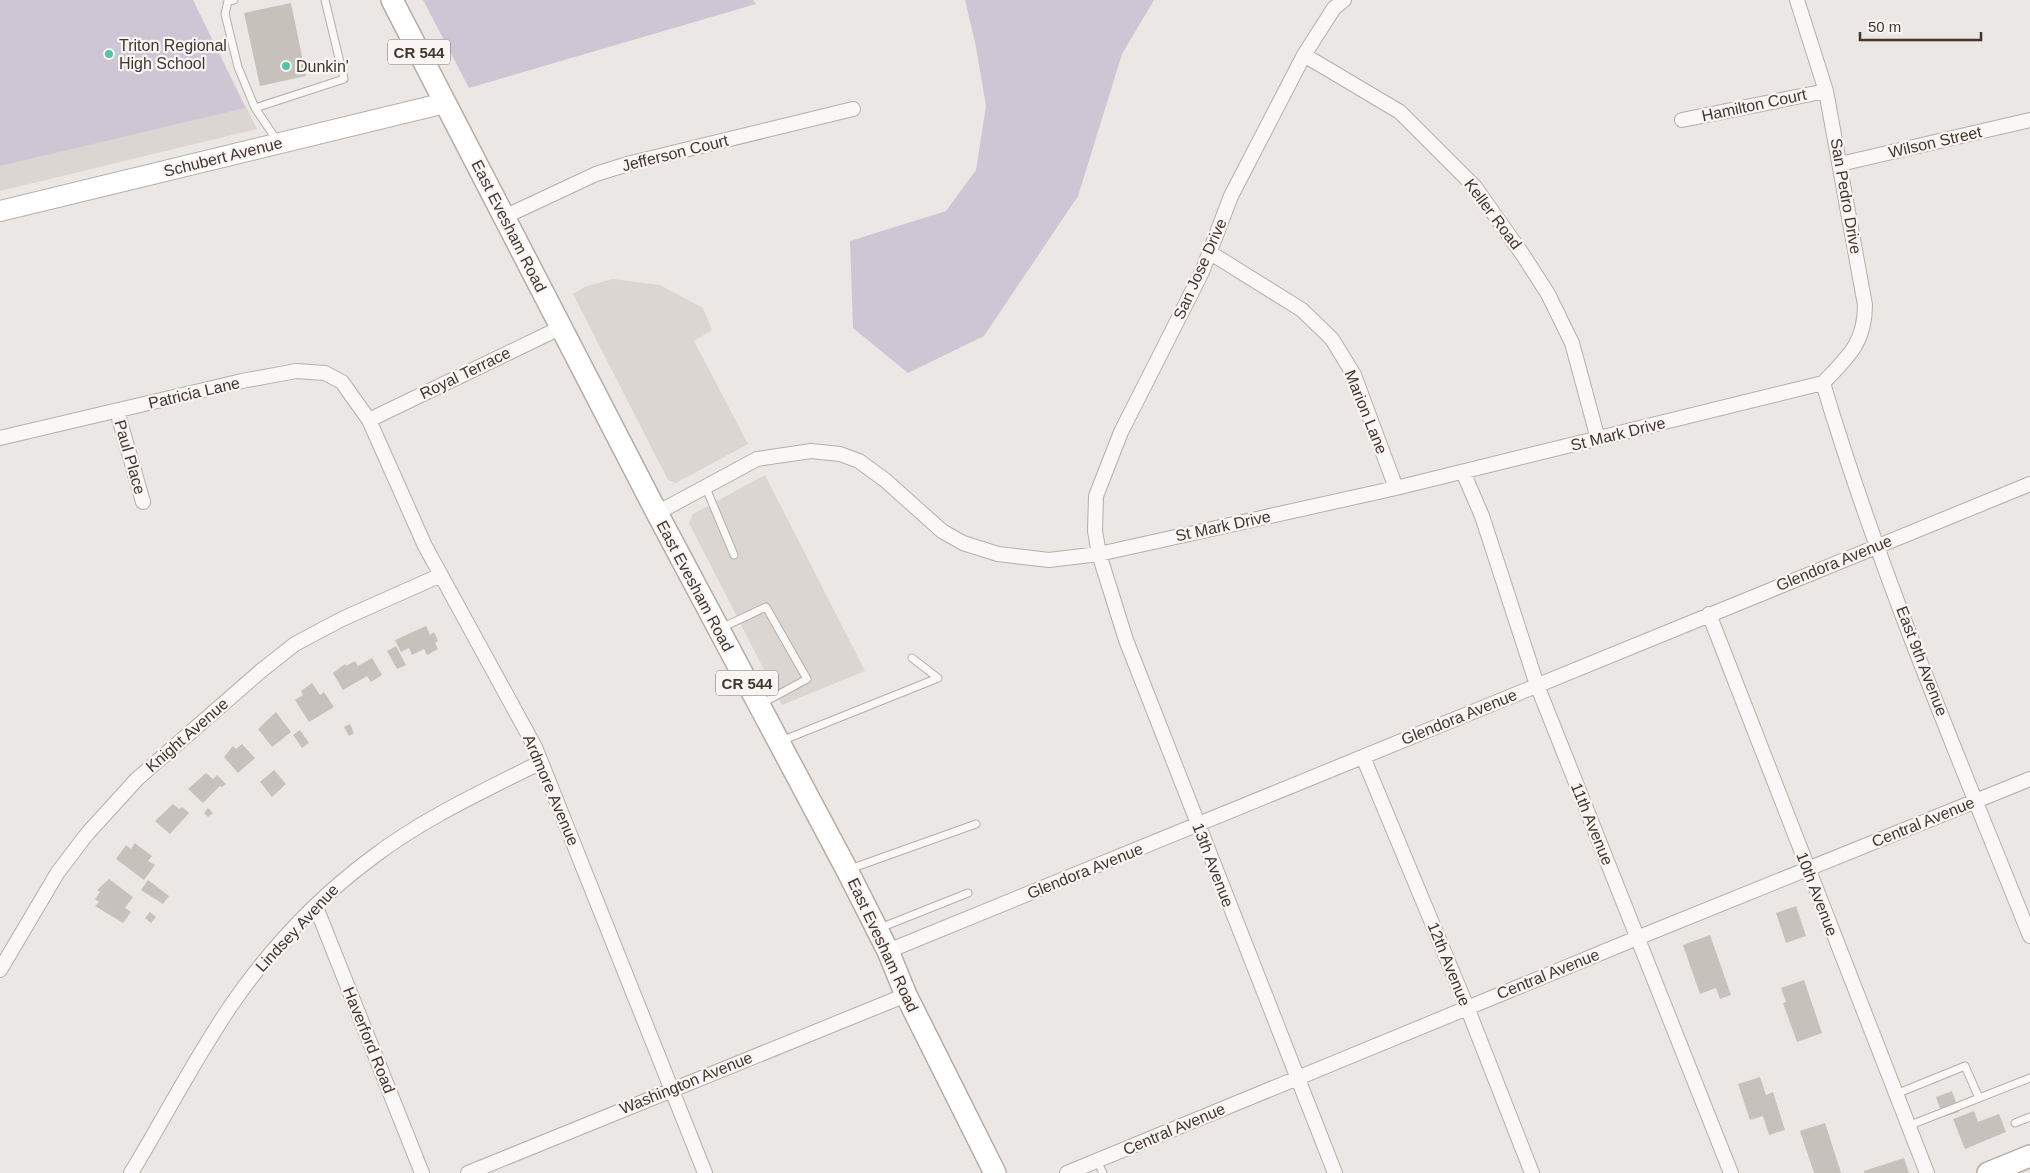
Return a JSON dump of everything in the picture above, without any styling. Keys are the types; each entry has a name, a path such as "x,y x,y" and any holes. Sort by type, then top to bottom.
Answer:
{"main road":[{"name":"East Evesham Road","path":"392,0 657,513 878,930 906,995 995,1173"},
{"path":"1988,1173 2030,1156"}],"street":[{"name":"San Jose Drive","path":"1099,554 1095,530 1096,496 1122,432 1202,272 1231,196 1304,55 1334,8 1344,0"},
{"name":"San Pedro Drive","path":"1797,0 1826,90 1864,305 1865,324 1858,344 1846,360 1823,383"},
{"name":"Keller Road","path":"1304,55 1400,112 1475,187 1548,294 1572,343 1598,439"},
{"name":"Hamilton Court","path":"1682,120 1826,90"},
{"name":"Schubert Avenue","path":"0,211 445,103"},
{"name":"Jefferson Court","path":"504,217 596,174 631,163 853,109"},
{"name":"Wilson Street","path":"1840,164 2030,120"},
{"name":"Marion Lane","path":"1209,252 1302,310 1332,339 1354,375 1396,488"},
{"name":"Royal Terrace","path":"369,420 562,327"},
{"name":"Patricia Lane","path":"0,438 242,381 296,371 325,373 342,382 369,420"},
{"name":"St Mark Drive","path":"657,513 706,488 757,458 811,451 840,454 858,461 885,480 942,532 963,543 998,554 1049,560 1099,554 1396,488 1823,383"},
{"name":"East 9th Avenue","path":"1823,383 1841,444 1877,546 2030,936"},
{"name":"Paul Place","path":"117,411 143,502"},
{"name":"Ardmore Avenue","path":"369,420 424,546 535,748 670,1089 706,1173"},
{"name":"11th Avenue","path":"1463,472 1482,516 1537,685 1730,1173"},
{"name":"Glendora Avenue","path":"888,951 2030,484"},
{"name":"13th Avenue","path":"1099,554 1126,640 1335,1173"},
{"name":"Knight Avenue","path":"0,970 58,872 87,834 137,779 262,670 295,644 342,619 440,575"},
{"name":"10th Avenue","path":"1709,614 1927,1173"},
{"name":"12th Avenue","path":"1363,757 1467,1007 1532,1173"},
{"name":"Lindsey Avenue","path":"131,1173 232,1005 260,966 316,906 337,885 374,856 417,827 541,762"},
{"name":"Central Avenue","path":"1067,1173 1100,1167 1297,1078 1467,1007 2030,779"},
{"name":"Haverford Road","path":"316,906 422,1173"},
{"name":"Washington Avenue","path":"468,1173 670,1089 906,995"}],"lane":[{"path":"234,0 228,1 225,14 238,67 255,108 279,144"},
{"path":"255,108 344,79 325,0"},
{"path":"706,488 734,555"},
{"path":"718,629 766,607 807,680 758,705"},
{"path":"778,742 938,678 912,658"},
{"path":"847,870 976,824"},
{"path":"878,930 968,893"},
{"path":"1896,1094 1965,1066 1979,1098"},
{"path":"1908,1126 2030,1078"},
{"path":"2015,1123 2030,1117"}],"shaded area":[{"name":"Triton Regional High School","path":"0,0 193,0 257,129 0,191"},
{"name":"Triton Regional High School","path":"0,0 193,0 245,108 0,166"},
{"path":"423,0 753,0 756,4 469,88"},
{"path":"965,0 1154,0 1122,54 1078,196 984,336 908,373 853,328 850,241 946,211 976,170 986,106 975,42"},
{"path":"613,279 660,285 703,308 712,330 694,341 748,444 676,483 668,480 573,294 585,287"},
{"path":"765,475 865,671 782,705 689,523 693,514"}],"building":[{"path":"291,3 306,76 260,86 244,13"},
{"path":"426,626 430,635 434,632 438,641 435,643 438,649 427,655 424,649 412,655 409,648 401,652 395,640"},
{"path":"396,646 406,665 397,669 387,651"},
{"path":"372,658 382,675 371,682 367,676 343,690 333,673 345,664 346,666 355,661 358,666"},
{"path":"312,683 320,695 324,692 334,707 309,722 295,700 303,695 301,691"},
{"path":"276,712 291,732 272,747 258,729"},
{"path":"350,724 354,733 349,736 344,727"},
{"path":"300,730 309,743 302,748 293,735"},
{"path":"242,744 255,758 238,773 224,757 233,746 236,749"},
{"path":"274,770 286,784 272,797 260,782"},
{"path":"206,773 213,779 217,775 226,784 222,787 220,786 203,803 188,789"},
{"path":"173,804 179,809 182,807 189,813 170,834 155,821"},
{"path":"208,808 213,813 208,817 204,813"},
{"path":"135,843 152,856 148,861 155,865 144,880 116,859 126,845 131,849"},
{"path":"109,879 133,897 125,908 131,912 123,923 95,906 99,902 95,899 100,892 97,890"},
{"path":"148,880 169,896 163,904 141,890"},
{"path":"1796,906 1806,936 1786,943 1776,913"},
{"path":"150,912 156,917 151,923 145,918"},
{"path":"1710,935 1731,995 1720,999 1716,988 1700,994 1683,945"},
{"path":"1804,980 1822,1033 1797,1042 1783,1003 1786,1002 1781,988"},
{"path":"1760,1077 1766,1095 1773,1092 1785,1130 1769,1135 1763,1116 1750,1120 1738,1084"},
{"path":"1952,1091 1959,1112 1943,1117 1936,1097"},
{"path":"1974,1111 1978,1122 1999,1114 2006,1132 1965,1149 1953,1119"},
{"path":"1825,1123 1841,1173 1814,1173 1800,1131"},
{"path":"1904,1158 1909,1173 1864,1173 1864,1171"}],"place":[{"name":"Triton Regional High School","path":"109,54"},
{"name":"Dunkin'","path":"286,66"}]}
